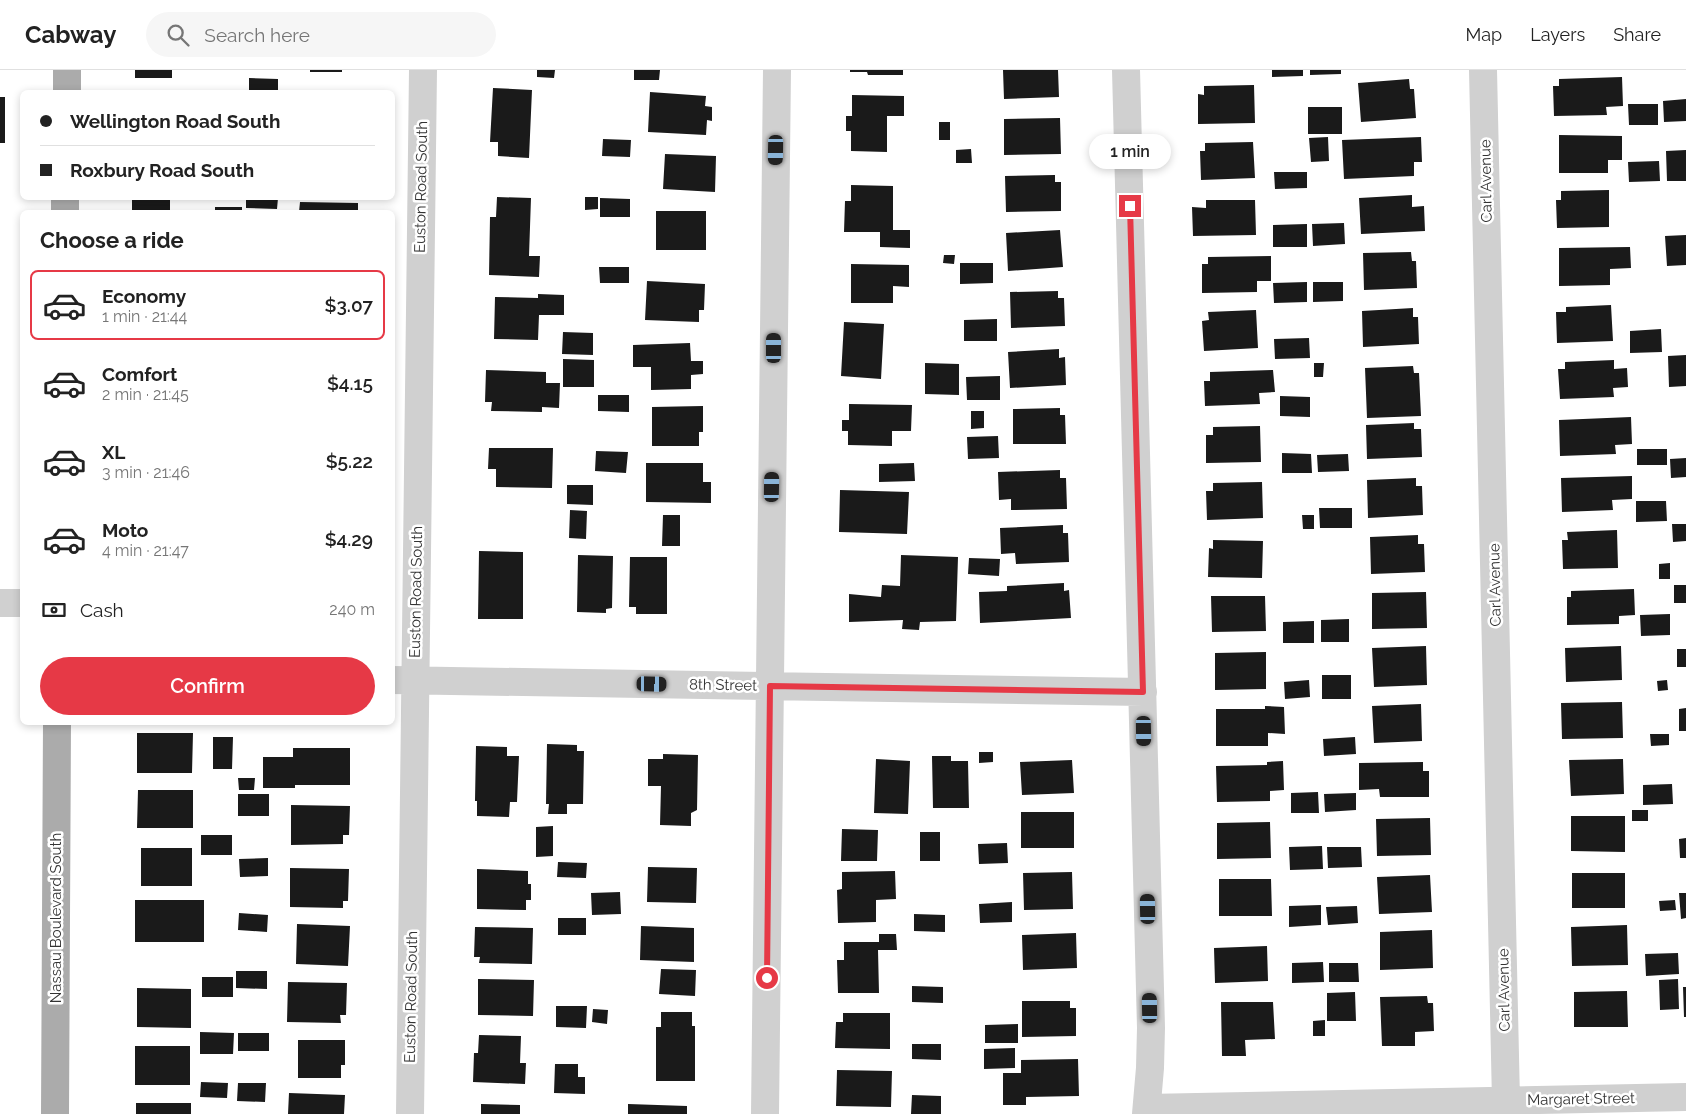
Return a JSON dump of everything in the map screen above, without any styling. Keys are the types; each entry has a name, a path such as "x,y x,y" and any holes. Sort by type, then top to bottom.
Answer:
{"main road":[{"path":"67,70 67,90"},
{"name":"Nassau Boulevard South","path":"56,1114 57,725"}],"street":[{"name":"Euston Road South","path":"410,1114 404,680 423,70"},
{"path":"765,1114 777,70"},
{"path":"1126,70 1151,1028 1146,1111"},
{"name":"Carl Avenue","path":"1483,70 1506,1101"},
{"path":"0,603 20,603"},
{"name":"8th Street","path":"404,680 1143,692"},
{"name":"Margaret Street","path":"1146,1111 1686,1097"}],"building":[{"path":"135,70 172,70 172,78 135,78"},
{"path":"310,70 342,70 342,72 310,72"},
{"path":"537,70 555,70 554,78 537,77"},
{"path":"634,70 660,70 659,80 634,80"},
{"path":"850,70 903,70 903,75 868,75 867,72 850,72"},
{"path":"1003,70 1058,70 1059,97 1004,99"},
{"path":"1272,70 1303,70 1303,76 1272,77"},
{"path":"1310,70 1341,70 1341,74 1310,75"},
{"path":"1622,77 1623,106 1606,107 1607,115 1554,116 1553,86 1559,86 1559,79"},
{"path":"249,78 278,79 278,90 249,90"},
{"path":"1409,79 1410,89 1414,89 1416,118 1361,122 1358,83"},
{"path":"1254,85 1255,123 1198,124 1198,94 1204,95 1204,86"},
{"path":"493,88 532,90 529,158 498,156 498,142 490,142"},
{"path":"650,92 706,96 705,106 712,107 712,121 707,120 706,135 648,132"},
{"path":"852,95 904,96 904,116 887,116 887,152 851,151 851,131 846,131 846,116 852,116"},
{"path":"0,97 5,97 5,143 0,143"},
{"path":"1686,99 1686,121 1664,122 1663,101"},
{"path":"1628,104 1658,104 1658,125 1629,125"},
{"path":"1308,107 1342,107 1342,134 1308,134"},
{"path":"1060,118 1061,154 1004,155 1004,119"},
{"path":"939,122 950,122 950,140 939,140"},
{"path":"1559,135 1622,136 1622,160 1608,160 1608,173 1559,173"},
{"path":"1328,137 1329,161 1311,162 1309,138"},
{"path":"1421,137 1422,162 1414,162 1414,176 1344,179 1342,140"},
{"path":"603,139 631,140 630,157 602,156"},
{"path":"1253,142 1255,178 1201,180 1200,151 1205,151 1205,143"},
{"path":"971,149 972,163 956,163 956,150"},
{"path":"1686,150 1686,181 1667,181 1666,151"},
{"path":"665,154 716,156 715,192 663,189"},
{"path":"1659,161 1660,181 1629,182 1628,162"},
{"path":"1274,172 1307,172 1307,188 1275,189"},
{"path":"1055,175 1055,182 1061,182 1061,211 1006,212 1005,176"},
{"path":"851,185 893,186 893,230 910,230 910,248 880,247 880,232 844,232 845,201 851,201"},
{"path":"1609,190 1609,227 1557,228 1556,200 1561,200 1561,191"},
{"path":"1412,195 1412,207 1424,206 1425,231 1361,234 1359,198"},
{"path":"497,197 531,198 529,256 540,256 539,277 489,275 490,217 496,217"},
{"path":"585,197 598,197 598,209 585,210"},
{"path":"600,198 630,199 630,217 600,217"},
{"path":"132,200 170,200 170,210 132,210"},
{"path":"246,200 278,200 277,209 246,208"},
{"path":"1206,200 1255,200 1256,235 1193,236 1192,207 1206,208"},
{"path":"300,202 358,203 358,210 299,210"},
{"path":"215,207 242,207 242,210 215,210"},
{"path":"656,211 706,211 706,250 656,250"},
{"path":"1344,223 1345,244 1313,246 1312,224"},
{"path":"1307,224 1307,247 1273,247 1273,225"},
{"path":"1060,230 1063,267 1008,271 1006,233"},
{"path":"1686,235 1686,265 1667,266 1665,236"},
{"path":"1630,247 1631,268 1610,269 1610,285 1559,286 1559,248"},
{"path":"1411,252 1412,261 1416,261 1417,288 1364,290 1363,253"},
{"path":"944,255 955,255 954,264 943,263"},
{"path":"1271,256 1271,281 1257,281 1257,292 1202,293 1202,264 1208,264 1208,257"},
{"path":"960,263 993,263 993,283 960,284"},
{"path":"851,264 909,265 909,287 893,286 893,303 851,303"},
{"path":"599,267 629,267 629,283 600,283"},
{"path":"647,281 705,284 704,310 699,310 699,322 645,320"},
{"path":"1307,282 1307,302 1274,303 1273,283"},
{"path":"1313,282 1343,282 1343,301 1313,302"},
{"path":"1058,291 1058,298 1064,298 1065,326 1011,328 1010,292"},
{"path":"538,294 564,295 564,315 539,315 538,340 494,339 495,297 538,298"},
{"path":"1611,305 1613,341 1557,343 1556,312 1566,312 1566,307"},
{"path":"1413,308 1413,317 1418,317 1419,344 1363,347 1362,311"},
{"path":"1256,310 1258,348 1204,351 1202,321 1209,320 1208,312"},
{"path":"997,319 997,341 964,341 964,320"},
{"path":"844,322 884,324 881,379 841,376"},
{"path":"1661,329 1662,352 1630,353 1630,331"},
{"path":"563,332 593,333 593,355 562,354"},
{"path":"1309,338 1310,358 1275,359 1274,339"},
{"path":"690,343 691,361 703,361 703,374 691,375 691,389 651,390 651,367 633,367 633,345"},
{"path":"1059,349 1059,358 1065,357 1066,385 1010,388 1008,352"},
{"path":"1686,355 1686,386 1669,387 1668,356"},
{"path":"563,359 594,360 594,387 563,387"},
{"path":"1614,360 1614,369 1627,368 1628,387 1613,388 1614,397 1560,399 1558,369 1565,369 1565,362"},
{"path":"925,363 959,364 959,395 925,394"},
{"path":"1314,363 1324,363 1323,377 1314,377"},
{"path":"1413,366 1414,373 1419,373 1421,416 1367,418 1365,368"},
{"path":"486,370 546,372 546,383 560,383 559,408 542,407 542,412 491,411 492,402 485,402"},
{"path":"1273,370 1275,392 1259,393 1260,404 1205,406 1204,381 1210,381 1210,372"},
{"path":"1000,376 1000,400 967,400 966,377"},
{"path":"598,395 629,395 629,412 598,411"},
{"path":"1280,396 1310,397 1310,417 1280,416"},
{"path":"849,404 912,405 911,431 892,431 892,446 848,445 848,431 842,431 842,420 849,420"},
{"path":"703,406 703,432 699,432 699,446 652,446 652,407"},
{"path":"1060,408 1060,415 1065,415 1066,444 1013,444 1013,409"},
{"path":"971,411 984,411 984,428 971,429"},
{"path":"1631,417 1632,444 1615,445 1616,454 1560,456 1559,420"},
{"path":"1414,423 1414,429 1421,429 1422,457 1367,459 1366,425"},
{"path":"1260,426 1261,462 1206,463 1206,435 1213,435 1213,427"},
{"path":"998,436 999,458 968,459 967,437"},
{"path":"489,448 553,448 552,488 496,487 496,469 488,469"},
{"path":"1637,449 1667,449 1667,465 1637,465"},
{"path":"596,451 628,452 626,473 595,471"},
{"path":"1282,453 1311,454 1312,473 1282,473"},
{"path":"1348,454 1349,471 1318,472 1317,455"},
{"path":"1686,458 1686,477 1671,478 1670,459"},
{"path":"646,463 703,463 703,482 711,482 711,503 646,502"},
{"path":"914,463 915,481 879,482 879,464"},
{"path":"1060,470 1060,478 1066,478 1067,509 1011,510 1011,499 999,500 998,472"},
{"path":"1632,476 1632,499 1612,500 1613,510 1562,512 1561,478"},
{"path":"1416,478 1416,486 1422,486 1423,515 1368,518 1367,480"},
{"path":"1262,482 1263,518 1207,520 1206,491 1213,491 1213,483"},
{"path":"567,485 593,485 593,505 567,504"},
{"path":"840,490 909,492 907,534 839,532"},
{"path":"1636,501 1666,501 1667,521 1636,522"},
{"path":"1319,508 1352,508 1352,528 1320,528"},
{"path":"570,510 587,511 586,539 569,538"},
{"path":"663,515 680,515 680,546 662,546"},
{"path":"1302,515 1314,515 1314,529 1303,529"},
{"path":"1672,524 1686,524 1686,541 1673,542"},
{"path":"1063,525 1063,533 1068,533 1069,562 1016,564 1015,553 1001,554 1000,528"},
{"path":"1617,530 1618,568 1563,569 1562,540 1568,540 1567,532"},
{"path":"1418,535 1418,544 1424,544 1425,572 1371,574 1370,537"},
{"path":"1213,540 1263,541 1262,578 1208,577 1209,548 1213,549"},
{"path":"479,551 523,552 523,619 478,619"},
{"path":"578,555 613,556 612,608 606,609 606,613 577,612"},
{"path":"901,555 958,557 956,621 920,622 919,630 902,629 903,620 849,622 849,594 881,597 882,585 900,586"},
{"path":"630,557 667,557 667,614 636,614 636,607 629,607"},
{"path":"969,558 1000,559 999,576 968,574"},
{"path":"1670,563 1670,579 1659,579 1659,564"},
{"path":"1064,583 1064,591 1069,590 1071,618 980,623 979,592 1007,591 1007,586"},
{"path":"1674,585 1686,585 1686,603 1674,603"},
{"path":"1634,589 1635,615 1619,616 1619,624 1567,625 1567,597 1571,597 1571,591"},
{"path":"1426,592 1427,628 1372,629 1372,593"},
{"path":"1211,596 1265,596 1266,631 1212,632"},
{"path":"1670,614 1670,635 1641,636 1640,615"},
{"path":"1349,619 1349,642 1321,642 1321,620"},
{"path":"1314,621 1314,643 1283,643 1283,622"},
{"path":"1426,646 1427,685 1374,687 1372,648"},
{"path":"1621,646 1622,680 1566,682 1565,648"},
{"path":"1677,649 1686,649 1686,667 1677,667"},
{"path":"1266,652 1266,689 1215,690 1215,653"},
{"path":"1322,675 1351,675 1351,699 1322,699"},
{"path":"1309,680 1310,697 1285,699 1284,682"},
{"path":"1667,680 1668,690 1658,691 1657,681"},
{"path":"1622,702 1623,738 1562,739 1561,703"},
{"path":"1421,704 1422,741 1374,743 1372,706"},
{"path":"1265,706 1284,707 1285,734 1268,733 1268,746 1216,746 1216,709 1265,709"},
{"path":"1686,708 1686,731 1679,731 1679,709"},
{"path":"137,733 193,733 192,773 137,773"},
{"path":"1650,734 1669,734 1669,745 1651,746"},
{"path":"213,737 233,737 232,769 213,769"},
{"path":"1355,737 1356,754 1324,756 1323,739"},
{"path":"547,744 577,745 577,751 584,751 583,804 567,804 567,814 548,814 549,804 546,804"},
{"path":"476,746 507,747 507,756 519,756 517,802 510,802 509,817 477,816 477,801 475,801"},
{"path":"293,748 350,748 350,785 295,785 295,788 263,788 263,757 293,757"},
{"path":"979,752 993,752 993,762 979,763"},
{"path":"663,754 698,755 697,810 691,813 691,826 660,825 661,786 648,786 648,759 663,759"},
{"path":"932,756 951,756 951,761 968,761 969,808 933,808"},
{"path":"876,759 910,761 908,814 874,813"},
{"path":"1623,759 1624,794 1571,796 1569,760"},
{"path":"1072,760 1074,793 1022,795 1020,762"},
{"path":"1283,761 1284,790 1270,791 1270,801 1217,802 1216,766 1267,765 1267,762"},
{"path":"1423,762 1423,771 1429,771 1429,797 1380,797 1379,789 1359,790 1359,763"},
{"path":"238,778 255,778 254,790 239,790"},
{"path":"1672,784 1673,804 1643,805 1643,785"},
{"path":"138,790 193,790 193,828 137,828"},
{"path":"1318,792 1319,813 1291,813 1291,793"},
{"path":"1356,793 1356,810 1325,812 1324,794"},
{"path":"238,794 269,794 269,816 238,816"},
{"path":"291,805 350,806 349,835 343,835 343,844 291,845"},
{"path":"1632,810 1648,810 1648,821 1632,821"},
{"path":"1021,812 1074,812 1074,848 1021,848"},
{"path":"1571,816 1625,816 1625,852 1571,851"},
{"path":"1430,818 1431,855 1377,856 1376,819"},
{"path":"1270,822 1271,858 1217,859 1217,823"},
{"path":"553,826 553,856 536,857 536,827"},
{"path":"842,829 878,830 877,861 841,861"},
{"path":"920,832 940,832 940,861 920,861"},
{"path":"201,835 232,835 232,855 201,855"},
{"path":"1686,838 1686,858 1680,858 1679,839"},
{"path":"1007,843 1008,863 979,864 978,844"},
{"path":"1322,846 1323,869 1290,870 1289,847"},
{"path":"1327,847 1361,847 1362,867 1328,868"},
{"path":"141,848 192,848 192,886 141,886"},
{"path":"268,858 268,876 240,877 239,859"},
{"path":"558,862 587,863 586,878 557,877"},
{"path":"648,867 697,868 696,903 647,902"},
{"path":"290,868 349,869 348,901 343,901 343,908 290,907"},
{"path":"477,869 528,871 528,884 531,884 531,900 526,900 526,910 477,909"},
{"path":"895,871 896,899 876,900 876,922 838,923 837,890 842,889 842,872"},
{"path":"1072,872 1073,909 1024,910 1023,873"},
{"path":"1572,873 1625,873 1625,908 1572,908"},
{"path":"1430,875 1432,912 1379,914 1377,877"},
{"path":"1219,879 1271,879 1272,916 1219,916"},
{"path":"620,892 621,914 592,915 591,893"},
{"path":"1679,893 1686,893 1686,918 1681,919"},
{"path":"135,900 204,900 204,942 135,942"},
{"path":"1675,900 1676,910 1660,911 1659,901"},
{"path":"1012,902 1012,922 980,923 979,904"},
{"path":"1321,905 1321,925 1289,927 1289,906"},
{"path":"1357,906 1358,923 1328,925 1326,907"},
{"path":"239,913 268,915 267,932 238,930"},
{"path":"914,914 945,915 945,932 914,931"},
{"path":"558,918 586,918 586,935 558,935"},
{"path":"297,924 350,926 348,966 296,964"},
{"path":"1627,925 1628,965 1572,966 1571,927"},
{"path":"641,926 694,928 694,962 640,960"},
{"path":"475,927 533,928 532,964 479,963 480,957 474,957"},
{"path":"1432,930 1433,968 1380,970 1380,932"},
{"path":"1076,933 1077,968 1023,970 1022,935"},
{"path":"879,934 896,934 897,950 878,950 879,993 838,993 837,960 844,960 844,942 879,942"},
{"path":"1267,946 1268,981 1215,983 1214,948"},
{"path":"1678,953 1679,974 1646,976 1645,954"},
{"path":"1323,962 1324,982 1292,983 1292,963"},
{"path":"1329,963 1358,963 1359,982 1329,982"},
{"path":"661,969 696,970 695,996 659,994"},
{"path":"236,971 267,971 267,989 236,988"},
{"path":"202,977 233,977 233,997 202,997"},
{"path":"478,979 534,980 533,1016 478,1015"},
{"path":"1678,979 1679,1009 1660,1010 1659,980"},
{"path":"288,982 347,983 346,1015 340,1015 341,1023 287,1022"},
{"path":"912,986 943,987 943,1003 912,1002"},
{"path":"1683,987 1686,987 1686,1017 1684,1017"},
{"path":"137,988 191,989 191,1028 137,1027"},
{"path":"1627,991 1628,1027 1574,1027 1574,992"},
{"path":"1355,992 1356,1021 1327,1021 1327,993"},
{"path":"1427,996 1428,1003 1433,1003 1434,1031 1415,1032 1415,1046 1382,1046 1380,997"},
{"path":"1022,1001 1070,1001 1070,1008 1076,1008 1076,1036 1022,1037"},
{"path":"1221,1002 1273,1002 1275,1039 1245,1040 1246,1056 1222,1056"},
{"path":"556,1006 587,1006 586,1028 556,1027"},
{"path":"593,1009 608,1010 607,1024 592,1022"},
{"path":"661,1012 692,1012 692,1026 695,1026 695,1081 656,1081 656,1027 661,1027"},
{"path":"843,1013 890,1013 890,1049 835,1048 836,1022 843,1022"},
{"path":"1325,1020 1325,1036 1313,1036 1313,1021"},
{"path":"1018,1024 1018,1043 985,1043 985,1025"},
{"path":"200,1032 234,1033 233,1054 200,1054"},
{"path":"238,1033 269,1033 269,1051 238,1051"},
{"path":"479,1035 521,1036 520,1063 526,1063 525,1084 473,1082 474,1053 478,1053"},
{"path":"298,1040 345,1040 345,1065 341,1065 341,1078 298,1078"},
{"path":"912,1044 941,1044 941,1060 912,1059"},
{"path":"135,1046 190,1046 190,1085 135,1085"},
{"path":"1015,1048 1015,1068 984,1069 984,1049"},
{"path":"1078,1059 1079,1096 1026,1097 1026,1105 1003,1105 1003,1073 1021,1073 1021,1060"},
{"path":"555,1064 578,1064 578,1077 585,1077 585,1094 554,1093"},
{"path":"837,1070 892,1071 891,1107 836,1106"},
{"path":"201,1082 228,1083 227,1098 200,1097"},
{"path":"238,1083 266,1083 265,1102 237,1101"},
{"path":"289,1093 345,1095 344,1114 288,1114"},
{"path":"912,1095 941,1096 941,1114 911,1114"},
{"path":"136,1103 191,1103 191,1114 136,1114"},
{"path":"481,1104 520,1105 520,1114 481,1114"},
{"path":"628,1104 687,1106 687,1114 628,1114"}],"route":[{"path":"767,978 770,686 1143,692 1130,206"}]}
